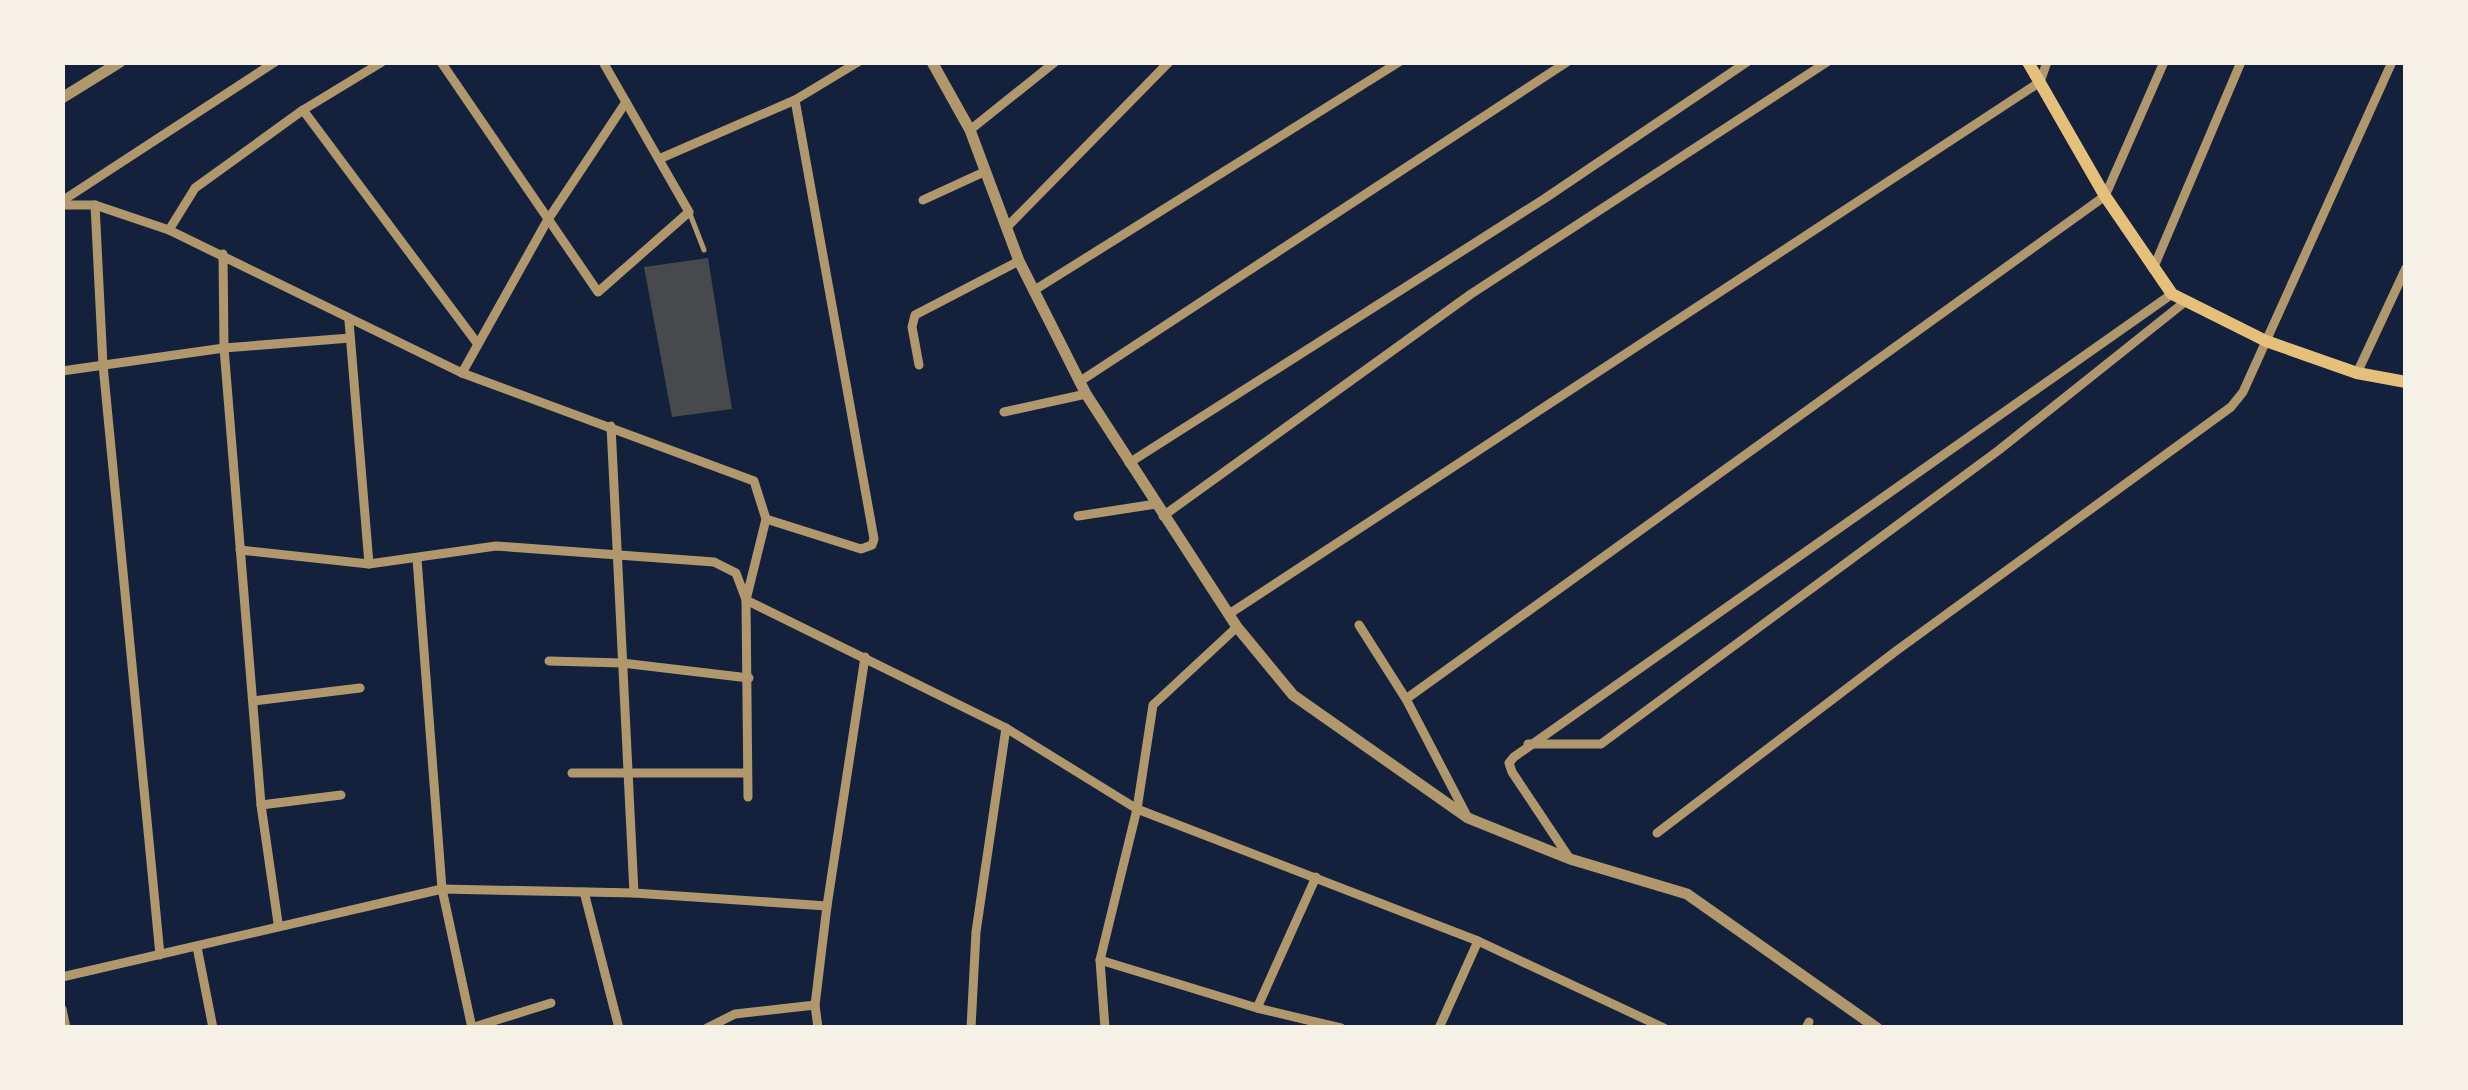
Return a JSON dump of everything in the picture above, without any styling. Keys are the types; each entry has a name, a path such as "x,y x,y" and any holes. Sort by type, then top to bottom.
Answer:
{"main road":[{"path":"2028,62 2105,196 2172,294 2266,341 2357,373 2406,382"}],"street":[{"path":"62,98 120,62"},
{"path":"62,203 275,62"},
{"path":"169,230 196,188 303,110 382,62"},
{"path":"442,62 598,292 688,212 608,64"},
{"path":"658,159 795,100 858,62"},
{"path":"932,62 970,130 1019,261 1083,388 1237,628 1293,694 1468,818 1570,859 1687,894 1877,1028"},
{"path":"970,130 1055,62"},
{"path":"1006,228 1169,62"},
{"path":"1033,290 1400,62"},
{"path":"1004,412 1083,388 1567,62"},
{"path":"1129,463 1544,199 1747,62"},
{"path":"1078,516 1159,510 1471,294 1827,62"},
{"path":"1229,614 2040,82 2047,62"},
{"path":"1406,699 2105,196 2164,62"},
{"path":"2153,269 2242,62"},
{"path":"1657,833 1896,651 2231,408 2266,341 2392,62"},
{"path":"766,519 861,549 872,545 874,533 795,100"},
{"path":"462,372 547,221 626,102"},
{"path":"303,110 477,343"},
{"path":"924,200 984,172"},
{"path":"62,203 95,206 169,230 349,321 462,372 754,481 766,519 746,600 748,798"},
{"path":"95,206 104,365 160,955"},
{"path":"223,254 224,348 252,701 261,805 278,924"},
{"path":"919,365 912,327 915,315 1019,261"},
{"path":"2357,373 2406,268"},
{"path":"1570,859 1510,768 1511,760 1528,744 2172,294"},
{"path":"1528,744 1601,744 1999,450 2186,301"},
{"path":"349,321 369,564"},
{"path":"62,371 224,348 350,338"},
{"path":"611,426 634,893"},
{"path":"240,550 369,564 496,546 726,565 736,573 746,600 1006,728 1137,809 1478,941 1664,1028"},
{"path":"417,560 442,889 472,1028 551,1004"},
{"path":"1359,625 1406,699 1468,818"},
{"path":"1105,1028 1100,960 1137,809 1152,704 1237,628"},
{"path":"818,1028 816,1005 827,906 866,657"},
{"path":"549,660 622,663 749,678"},
{"path":"252,701 360,688"},
{"path":"971,1028 976,932 1006,728"},
{"path":"572,773 747,774"},
{"path":"261,805 341,796"},
{"path":"1257,1008 1316,878"},
{"path":"62,977 442,889 634,893 827,906"},
{"path":"584,892 619,1028"},
{"path":"1438,1028 1478,941"},
{"path":"197,948 213,1028"},
{"path":"1100,960 1257,1008 1342,1028"},
{"path":"707,1028 735,1014 816,1005"},
{"path":"62,1009 66,1028"}],"lane":[{"path":"688,212 704,250"}],"building":[{"path":"708,258 732,409 672,417 644,267"}]}
